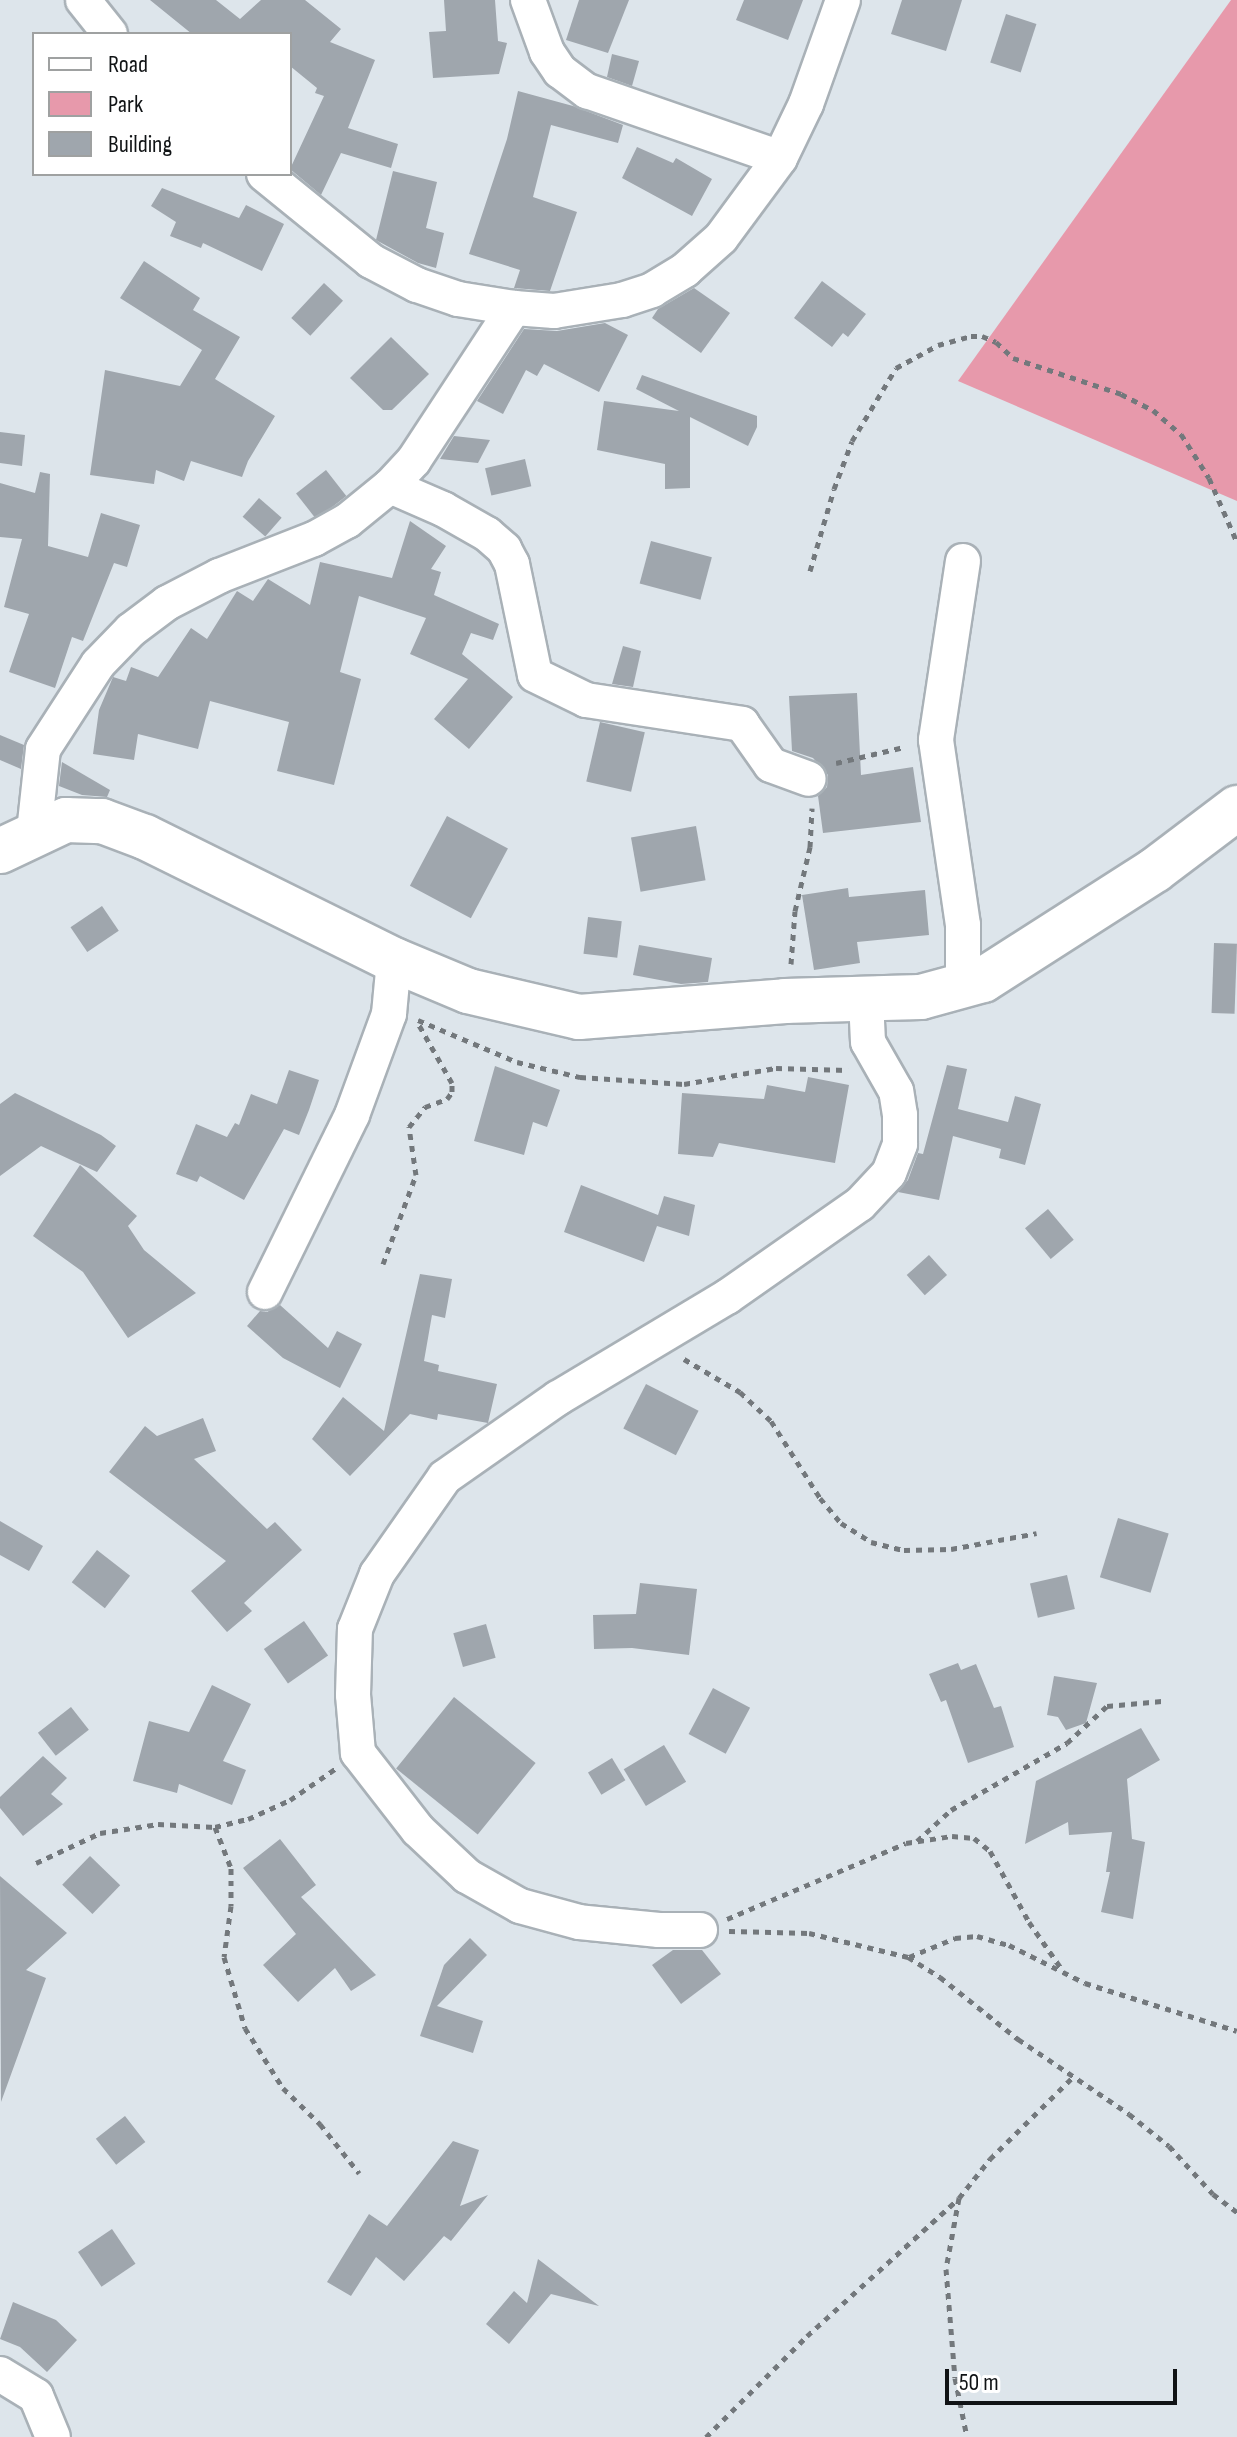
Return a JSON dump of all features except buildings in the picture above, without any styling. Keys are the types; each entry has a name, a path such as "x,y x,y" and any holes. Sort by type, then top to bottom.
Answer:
{"main road":[{"path":"17,842 66,820 102,821 145,837 394,960 468,991 579,1017 785,1001 921,997 983,980 1155,870 1237,808"}],"street":[{"path":"83,0 108,32"},
{"path":"528,0 547,52 560,71 587,91 780,158"},
{"path":"266,176 371,261 405,279 458,299 554,311 622,300 652,290 685,270 721,238 780,158 806,104 843,0"},
{"path":"17,842 43,749 98,664 131,630 167,603 219,576 314,539 347,521 390,486 414,460 514,308"},
{"path":"390,486 443,509 487,534 504,549 512,564 535,675 586,700 690,713 742,724 771,765 809,779"},
{"path":"963,561 936,740 963,925 963,985"},
{"path":"265,1292 403,1017 394,960"},
{"path":"700,1930 659,1930 579,1922 520,1906 467,1876 428,1839 358,1753 353,1695 355,1629 377,1574 410,1521 445,1477 558,1398 727,1297 860,1204 889,1173 901,1130 896,1091 868,1042 866,999"},
{"path":"0,2374 36,2396 53,2437"}],"path":[{"path":"810,571 852,441 896,368 938,345 971,336 982,336 996,342 1013,358 1121,394 1153,410 1181,434 1209,478 1237,542"},
{"path":"785,1001 795,911 810,847 813,814 809,779 826,765 936,740"},
{"path":"403,1017 517,1062 611,1080 684,1084 776,1068 887,1072"},
{"path":"383,1264 416,1175 409,1127 425,1107 447,1099 452,1092 452,1083 403,1017"},
{"path":"651,1343 697,1364 740,1392 771,1421 827,1507 841,1523 871,1542 904,1550 951,1549 1037,1533"},
{"path":"917,1841 951,1810 1067,1743 1107,1706 1162,1701"},
{"path":"36,1863 100,1833 158,1824 215,1827 248,1819 290,1800 358,1753"},
{"path":"215,1827 231,1868 231,1906 224,1957 245,2028 283,2088 320,2124 359,2173"},
{"path":"700,1930 917,1841 952,1836 974,1838 990,1851 1029,1922 1063,1971"},
{"path":"700,1930 809,1933 908,1957 1129,2114 1169,2146 1213,2194 1237,2212"},
{"path":"908,1957 955,1938 977,1936 1009,1945 1121,1995 1237,2031"},
{"path":"706,2437 807,2336 959,2198 990,2159 1073,2077"},
{"path":"959,2198 946,2269 955,2378 967,2437"}],"green space":[{"path":"1231,0 1237,0 1237,501 958,381"}]}
